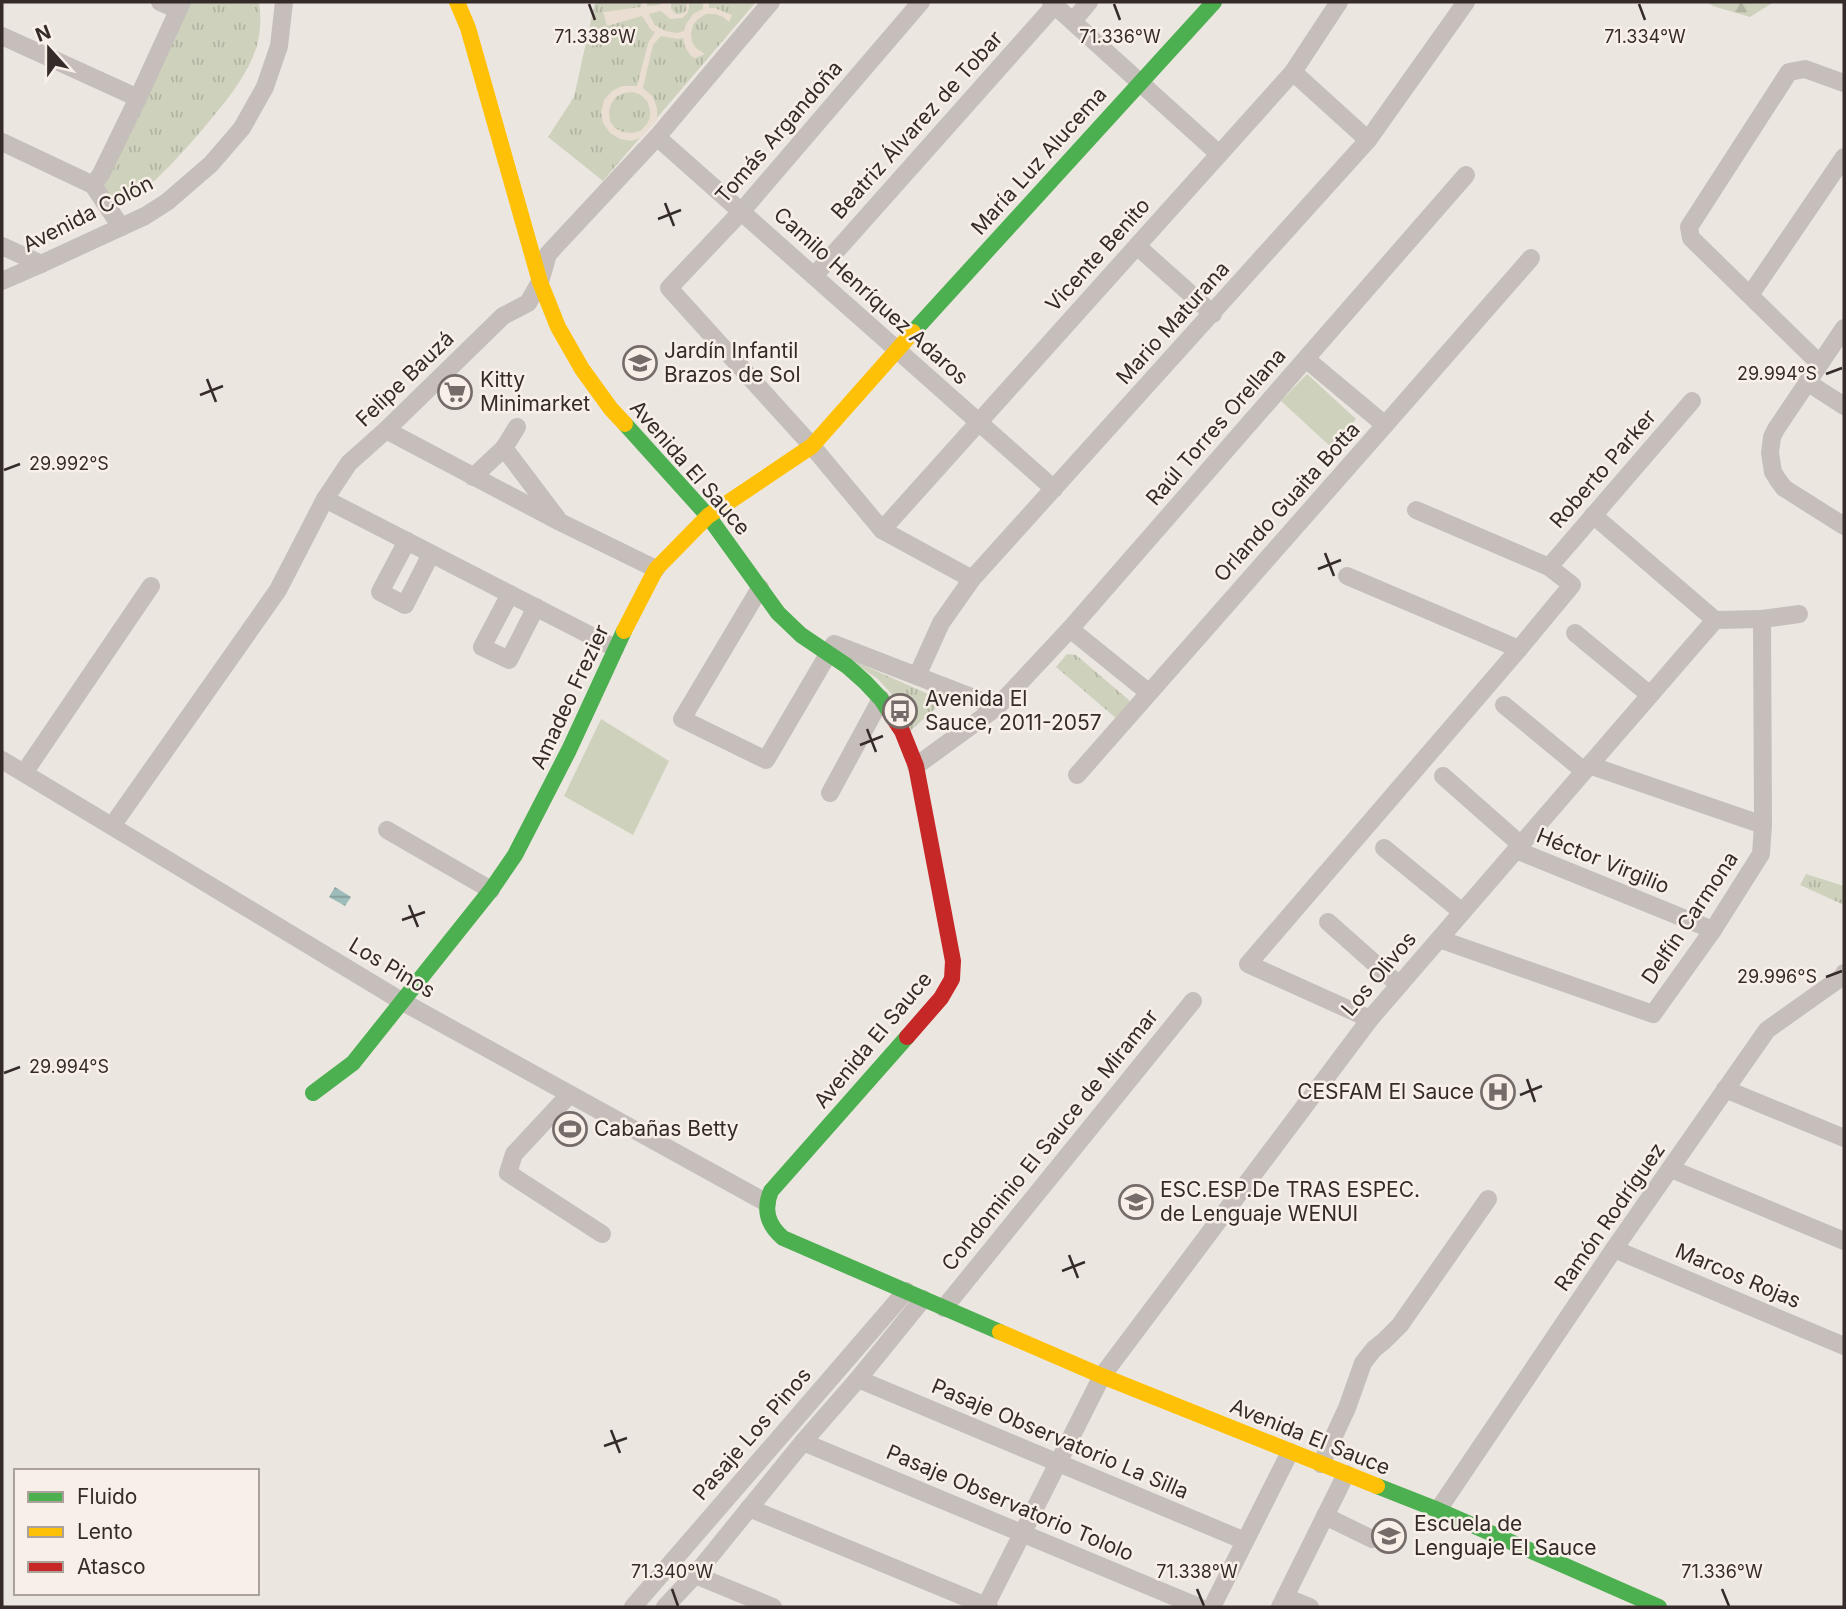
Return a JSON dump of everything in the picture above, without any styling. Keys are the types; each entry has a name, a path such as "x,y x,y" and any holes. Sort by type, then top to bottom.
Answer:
{"street":[{"path":"93,185 138,99 180,6 160,2"},
{"name":"Avenida Colón","path":"2,281 145,216 167,202 211,164 242,128 271,74 282,32 284,2"},
{"name":"Avenida El Sauce","path":"457,2 468,28 540,282 558,327 582,369 611,409 708,516 778,613 801,635 865,682 881,699 902,731 916,766 953,961 952,979 941,998 771,1191 767,1203 769,1222 777,1234 1102,1376 1438,1510 1659,1607"},
{"name":"Felipe Bauzá","path":"112,826 278,590 325,499 349,463 503,316 528,303 540,282 548,254 657,137 771,2"},
{"name":"Tomás Argandoña","path":"812,446 670,288 741,212 920,2"},
{"path":"1073,21 1089,2"},
{"name":"María Luz Alucema","path":"897,349 1214,2"},
{"name":"Vicente Benito","path":"883,530 1293,72 1339,2"},
{"name":"Mario Maturana","path":"917,676 941,623 972,579 1368,140 1466,2"},
{"path":"1053,4 1219,155"},
{"name":"Beatriz Álvarez de Tobar","path":"814,276 1053,4"},
{"path":"2,36 138,99"},
{"path":"1819,363 1691,238 1689,227 1789,72 1805,69 1844,83"},
{"path":"1293,72 1368,140"},
{"name":"Camilo Henríquez Adaros","path":"657,137 1054,489"},
{"path":"2,142 93,185 121,227"},
{"path":"1750,295 1844,157"},
{"name":"Raúl Torres Orellana","path":"916,766 998,707 1070,629 1466,175"},
{"path":"2,246 41,264"},
{"path":"1137,246 1213,314"},
{"name":"Orlando Guaita Botta","path":"1077,775 1531,258"},
{"path":"1844,328 1776,429 1770,445 1773,472 1784,488 1844,526"},
{"name":"Amadeo Frezier","path":"313,1093 353,1063 491,890 515,855 656,569 708,516 812,446 897,349"},
{"path":"1306,359 1385,425"},
{"path":"1807,382 1844,406"},
{"name":"Roberto Parker","path":"1549,567 1692,401"},
{"path":"473,477 504,448 517,427"},
{"path":"386,430 560,522 656,569"},
{"path":"812,446 883,530 972,579"},
{"path":"504,448 560,522"},
{"path":"325,499 615,648"},
{"path":"1370,1019 1248,964 1572,585 1549,567 1416,510"},
{"path":"1593,515 1714,620 1762,619 1799,614"},
{"path":"407,541 380,592 405,605 431,554"},
{"path":"1347,576 1519,649"},
{"path":"23,773 151,586"},
{"path":"760,588 682,719 766,760 834,644 998,707"},
{"path":"510,594 482,647 509,660 536,607"},
{"name":"Delfín Carmona","path":"1439,939 1653,1014 1713,930 1761,854 1762,619"},
{"name":"Los Olivos","path":"986,1607 1102,1376 1370,1019 1714,620"},
{"path":"1070,629 1149,692"},
{"path":"1575,633 1650,695"},
{"path":"830,793 881,699"},
{"path":"1504,705 1586,768 1763,825"},
{"name":"Los Pinos","path":"2,760 403,1002 767,1203"},
{"name":"Héctor Virgilio","path":"1443,776 1518,847 1713,930"},
{"path":"387,830 491,890"},
{"path":"1384,848 1462,912"},
{"path":"1328,922 1399,985"},
{"name":"Ramón Rodríguez","path":"1438,1510 1614,1249 1767,1030 1844,973"},
{"name":"Condominio El Sauce de Miramar","path":"944,1308 1193,1001"},
{"path":"1725,1089 1844,1138"},
{"path":"569,1095 514,1154 508,1173 602,1234"},
{"path":"1671,1169 1844,1241"},
{"path":"1321,1464 1347,1408 1363,1363 1400,1325 1488,1199"},
{"name":"Marcos Rojas","path":"1614,1249 1844,1346"},
{"name":"Pasaje Los Pinos","path":"633,1607 906,1291"},
{"path":"665,1607 695,1575 923,1299"},
{"name":"Pasaje Observatorio La Silla","path":"858,1379 1245,1541"},
{"name":"Pasaje Observatorio Tololo","path":"803,1442 1199,1607"},
{"path":"1212,1607 1290,1452"},
{"path":"1310,1607 1282,1602 1346,1474"},
{"path":"749,1508 986,1607"},
{"path":"1325,1516 1372,1539"},
{"path":"695,1575 773,1607"}],"green space":[{"path":"187,2 259,2 260,29 255,50 238,84 200,133 146,189 118,207 101,186"},
{"path":"595,2 756,2 603,181 548,137 574,97"},
{"path":"1706,2 1774,2 1750,17"},
{"path":"1307,374 1356,419 1331,447 1281,401"},
{"path":"1067,654 1076,655 1130,701 1117,719 1056,667"},
{"path":"847,658 944,701 910,731 897,700 878,679"},
{"path":"601,719 669,761 633,835 564,796"},
{"path":"1806,874 1844,886 1844,905 1800,885"}],"shaded area":[{"path":"641,2 647,2 647,6 671,2 671,9 680,14 686,11 689,2 687,14 682,18 670,19 661,11 649,14 655,25 677,33 684,31 693,14 703,9 703,2 709,2 709,8 732,15 729,22 715,14 706,14 698,19 693,25 692,42 705,54 695,58 685,47 683,38 661,36 653,45 643,88 653,97 657,120 642,137 632,141 620,139 610,133 603,123 601,112 604,100 612,91 622,86 637,86 648,43 655,32 642,16 607,26 603,12 641,7","holes":["633,92 641,95 650,109 650,118 646,125 640,131 631,133 615,128 610,121 609,112 616,97"]}],"water":[{"path":"335,887 351,897 345,906 329,897"},
{"name":"Cabañas Betty","path":"568,1113 586,1127 571,1146 553,1132"}],"traffic: fast":[{"path":"913,332 1214,2"},
{"path":"625,424 708,516 778,613 801,635 847,666 865,682 890,713"},
{"path":"313,1093 353,1063 491,890 515,855 569,750 624,631"},
{"path":"907,1037 771,1191 767,1205 768,1217 783,1238 1000,1332"},
{"path":"1377,1486 1659,1607"}],"traffic: slow":[{"path":"457,2 468,28 540,282 558,327 582,369 625,424"},
{"path":"624,631 656,569 708,516 812,446 913,332"},
{"path":"1000,1332 1102,1376 1377,1486"}],"traffic: jam":[{"path":"890,713 902,731 916,766 953,961 952,979 941,998 907,1037"}],"place":[{"name":"Jardín Infantil Brazos de Sol","path":"640,363"},
{"name":"Kitty Minimarket","path":"455,392"},
{"name":"Avenida El Sauce, 2011-2057","path":"900,711"},
{"name":"CESFAM El Sauce","path":"1498,1092"},
{"name":"Cabañas Betty","path":"570,1129"},
{"name":"ESC.ESP.De TRAS ESPEC. de Lenguaje WENUI","path":"1136,1202"},
{"name":"Escuela de Lenguaje El Sauce","path":"1389,1536"}]}
